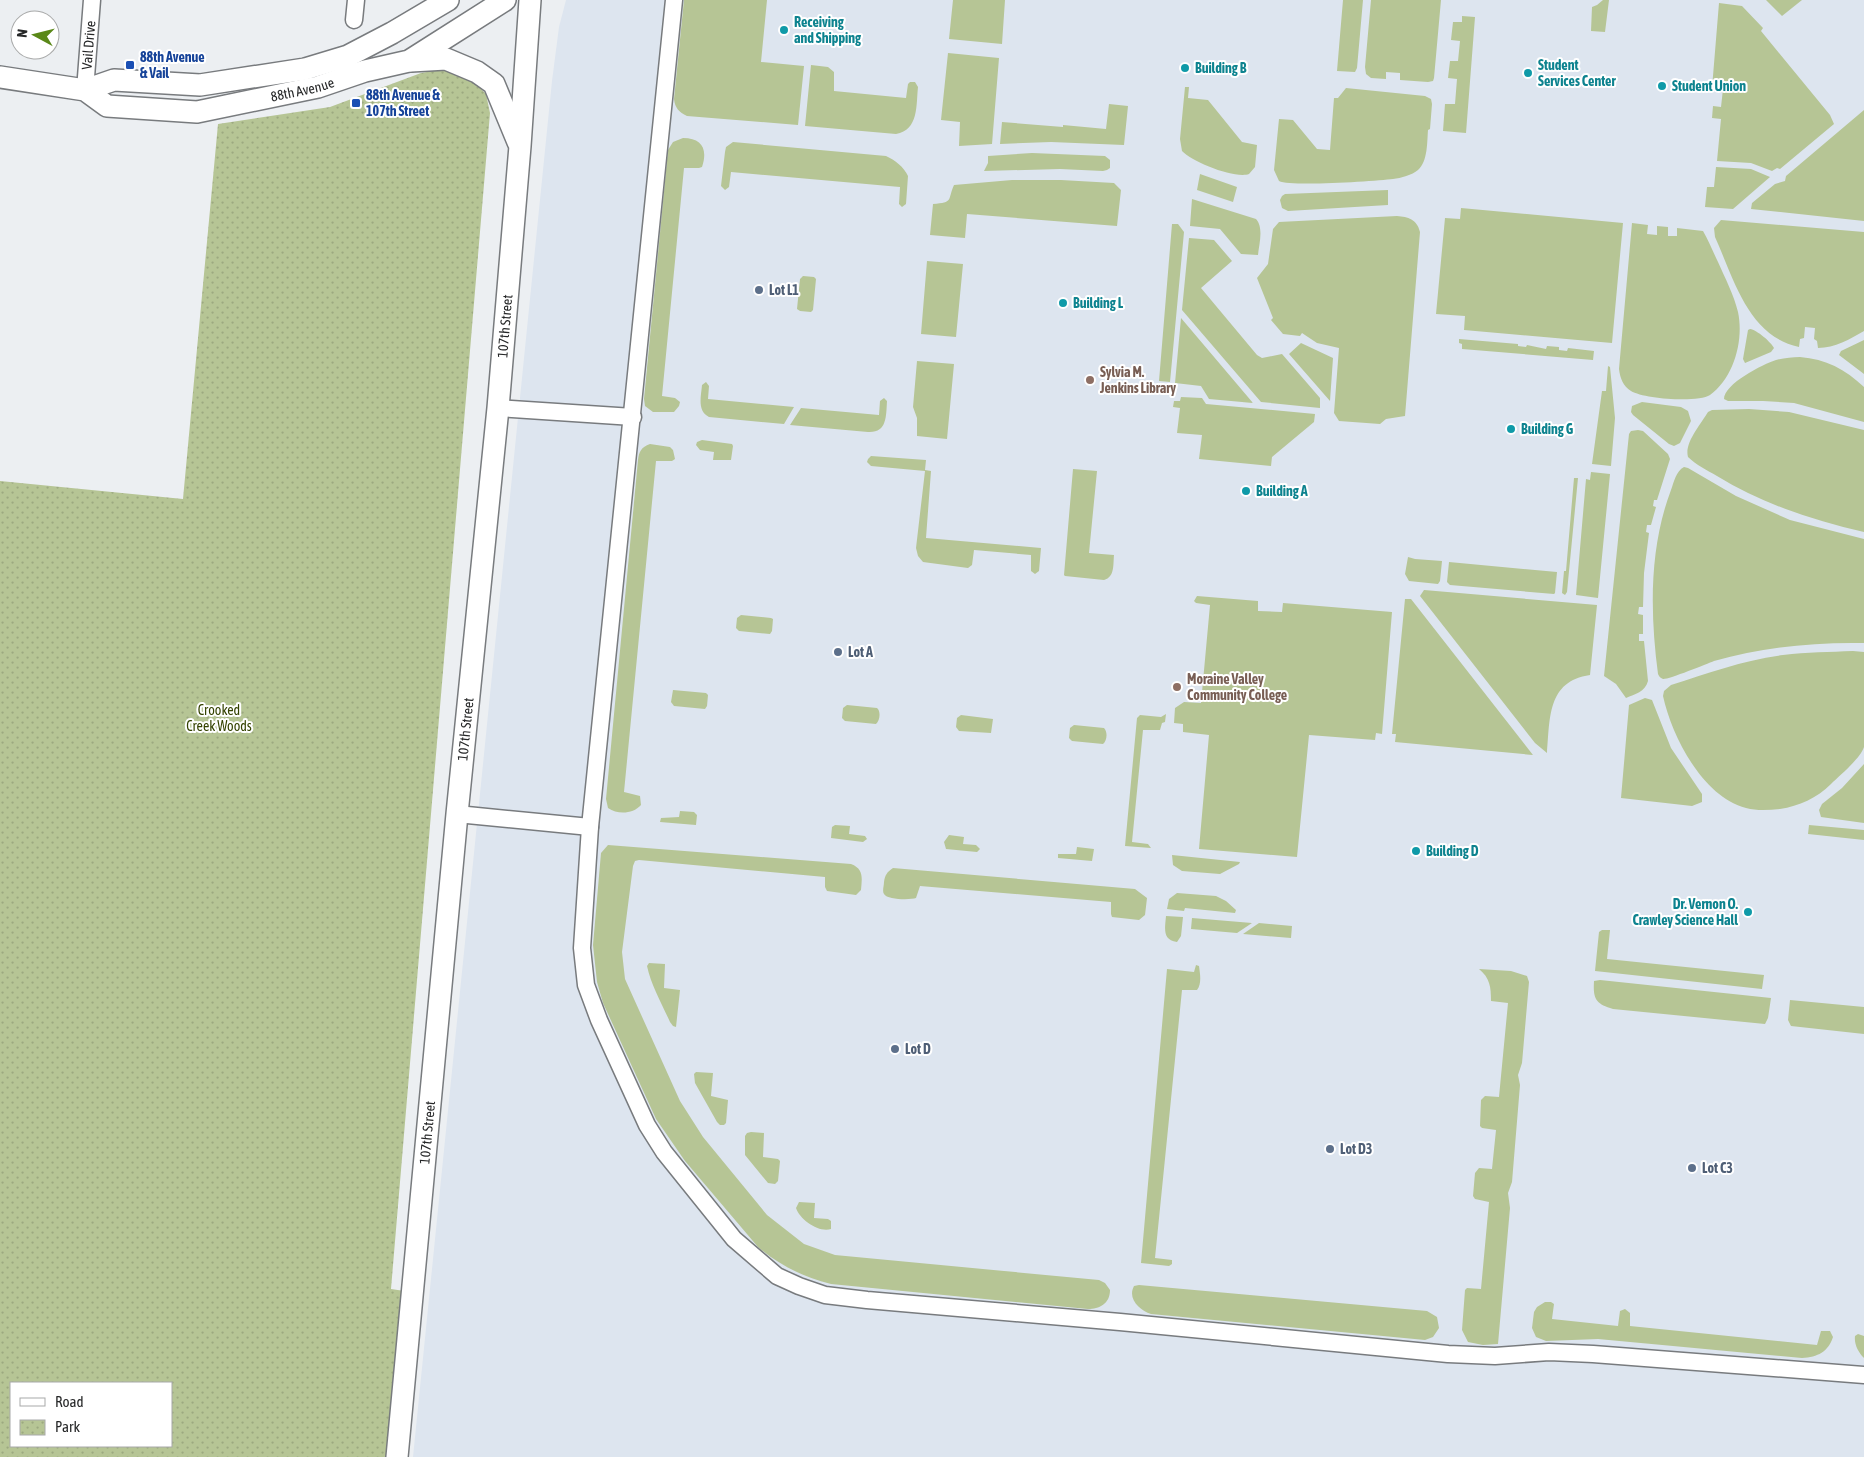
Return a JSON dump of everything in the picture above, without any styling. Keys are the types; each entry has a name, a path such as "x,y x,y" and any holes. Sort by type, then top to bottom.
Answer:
{"street":[{"name":"Vail Drive","path":"84,90 92,0"},
{"path":"354,20 356,0"},
{"name":"88th Avenue","path":"84,90 114,80 200,85 305,69 348,56 448,0"},
{"name":"88th Avenue","path":"0,77 84,90 108,106 197,112 318,87 365,71 408,61 505,0"},
{"name":"107th Street","path":"397,1457 457,814 498,408 530,0"},
{"path":"674,0 590,827 582,948 586,985 598,1020 648,1125 664,1152 734,1239 777,1276 799,1286 825,1294 867,1300 1120,1322 1448,1354 1495,1356 1548,1352 1594,1354 1864,1375"},
{"path":"408,61 446,59 473,69 494,84 520,146"},
{"path":"498,408 633,417"},
{"path":"457,814 590,827"}],"shaded area":[{"name":"Moraine Valley Community College","path":"566,0 1864,0 1864,1457 413,1457 552,81 559,27"}],"green space":[{"path":"684,0 767,0 761,62 804,66 798,125 687,116 678,109 674,99"},
{"path":"953,0 1005,0 1002,44 949,39"},
{"path":"1343,0 1363,0 1357,68 1355,72 1337,71"},
{"path":"1371,0 1441,0 1433,81 1400,80 1400,73 1386,72 1386,79 1371,78 1366,74"},
{"path":"1603,0 1609,0 1605,32 1591,31 1592,7"},
{"path":"1766,0 1802,0 1782,16"},
{"path":"1719,3 1742,6 1763,28 1761,31 1830,115 1834,124 1780,169 1777,168 1772,171 1751,163 1717,161 1721,119 1712,118 1713,106 1721,107 1723,89 1712,88"},
{"path":"1462,16 1475,17 1466,133 1443,131 1445,104 1455,104 1457,79 1448,78 1450,61 1458,61 1460,41 1451,40 1453,22 1462,22"},
{"path":"948,53 999,58 992,144 959,146 960,122 941,120"},
{"path":"811,65 828,67 834,72 834,91 906,98 908,84 915,82 918,87 913,122 909,128 896,134 805,126"},
{"name":"Crooked Creek Woods","path":"445,69 470,78 486,94 490,113 391,1289 418,1293 402,1457 0,1457 0,481 183,499 218,124 330,107 421,73"},
{"path":"1185,87 1189,87 1188,98 1208,100 1242,142 1257,145 1255,167 1249,174 1224,172 1195,160 1182,151 1180,139"},
{"path":"1346,88 1425,96 1431,99 1430,129 1428,130 1424,162 1413,173 1393,179 1316,184 1279,181 1274,170 1279,119 1293,120 1317,149 1330,150 1334,98 1338,98"},
{"path":"1109,104 1128,106 1124,145 1051,142 1000,144 1002,122 1106,129"},
{"path":"1864,110 1864,221 1751,209 1752,203 1775,184 1785,181 1786,176"},
{"path":"683,138 699,142 704,150 704,161 702,167 684,168 662,396 675,398 680,402 674,412 653,412 645,406 644,399 668,150 673,142"},
{"path":"733,142 886,156 899,164 908,176 906,204 902,207 899,204 900,187 731,172 729,187 725,190 721,186 725,152 726,147"},
{"path":"1032,153 1105,156 1110,160 1110,168 1103,171 1060,169 984,171 988,163 988,156"},
{"path":"1716,167 1751,169 1770,177 1733,209 1705,207 1707,187 1714,187"},
{"path":"1200,174 1237,187 1233,202 1197,190"},
{"path":"1012,180 1114,183 1121,190 1117,226 967,214 965,238 930,235 933,204 949,200 954,185"},
{"path":"1388,190 1388,205 1288,211 1282,208 1280,200 1285,194"},
{"path":"1192,199 1256,219 1260,227 1258,255 1241,254 1220,229 1190,226"},
{"path":"1461,208 1623,223 1612,343 1464,330 1465,316 1436,314 1445,218 1460,219"},
{"path":"1397,216 1412,219 1417,224 1420,232 1405,416 1386,419 1380,424 1339,421 1334,413 1339,348 1317,343 1302,333 1300,336 1283,334 1271,320 1273,318 1257,278 1268,264 1273,229 1279,222"},
{"path":"1721,220 1864,232 1864,331 1836,345 1818,348 1817,341 1814,339 1815,328 1805,327 1804,338 1800,339 1799,347 1782,341 1767,331 1745,304 1715,237 1714,228"},
{"path":"1632,223 1648,225 1647,234 1657,235 1657,226 1668,227 1668,236 1677,236 1677,228 1703,231 1726,280 1738,312 1740,334 1731,369 1718,388 1710,395 1694,399 1659,398 1631,391 1622,382 1619,369"},
{"path":"1172,224 1178,224 1184,232 1170,382 1159,381"},
{"path":"1189,238 1214,240 1232,261 1201,288 1257,355 1262,358 1282,354 1320,398 1320,408 1261,402 1182,310"},
{"path":"927,261 963,264 956,337 921,334"},
{"path":"803,276 816,279 813,310 811,312 797,309 800,279"},
{"path":"1181,318 1253,403 1209,399 1201,386 1175,383"},
{"path":"1750,329 1764,337 1774,348 1771,352 1745,363 1743,359 1748,330"},
{"path":"1459,339 1518,344 1518,346 1526,347 1527,345 1546,349 1547,346 1559,347 1559,350 1567,351 1568,348 1594,351 1593,360 1462,349"},
{"path":"1864,340 1864,374 1839,355 1841,351"},
{"path":"1301,343 1333,358 1330,401 1289,354"},
{"path":"1800,357 1818,360 1835,366 1850,375 1864,387 1864,422 1794,403 1728,401 1724,399 1730,387 1754,370 1776,360"},
{"path":"917,361 954,364 947,439 917,436 917,418 913,407"},
{"path":"1608,366 1610,367 1615,418 1611,466 1592,464 1602,391 1606,391"},
{"path":"706,382 709,386 708,399 794,407 784,424 709,417 701,407 702,385"},
{"path":"1181,397 1202,398 1206,404 1315,414 1314,422 1272,457 1271,466 1199,459 1202,435 1177,433 1180,408 1173,407 1174,401 1180,401"},
{"path":"884,398 887,401 884,423 879,430 874,432 790,425 801,408 879,415 880,401"},
{"path":"1642,402 1681,407 1688,411 1691,421 1680,443 1674,446 1669,444 1633,415 1631,412 1632,406"},
{"path":"1749,409 1789,412 1864,430 1864,532 1826,522 1770,503 1734,486 1688,457 1688,446 1708,412 1712,410"},
{"path":"1631,431 1643,431 1668,454 1670,459 1657,500 1654,500 1653,506 1656,507 1651,525 1647,525 1646,532 1649,533 1644,573 1643,607 1639,607 1638,614 1643,615 1643,634 1639,634 1639,641 1644,641 1648,681 1642,690 1626,698 1616,684 1604,676 1629,434"},
{"path":"702,440 732,444 731,460 713,460 714,452 700,450 696,445 697,442"},
{"path":"650,444 670,447 673,450 675,459 672,461 656,461 624,792 640,796 641,805 630,812 616,812 608,808 606,799 638,460 641,450"},
{"path":"871,456 926,460 925,470 931,471 926,538 1041,548 1039,571 1035,574 1031,571 1031,555 974,550 972,565 968,568 923,562 918,556 916,548 925,471 871,466 867,462"},
{"path":"1684,467 1736,496 1790,520 1864,539 1864,643 1826,643 1751,652 1714,661 1666,679 1660,678 1655,651 1653,604 1655,558 1664,512 1676,477"},
{"path":"1073,469 1097,471 1089,553 1114,555 1112,573 1104,580 1064,575"},
{"path":"1591,472 1610,474 1598,598 1576,595 1586,479 1590,480"},
{"path":"1574,478 1578,478 1567,592 1565,595 1562,593 1564,571 1566,571"},
{"path":"1408,557 1442,561 1438,584 1409,581 1405,574"},
{"path":"1449,562 1557,572 1555,593 1450,585 1447,582"},
{"path":"1424,590 1597,605 1590,675 1576,679 1558,693 1551,715 1547,753 1535,743 1420,596"},
{"path":"1197,596 1258,601 1258,611 1282,612 1283,603 1392,612 1382,734 1376,733 1375,740 1309,735 1297,857 1199,849 1209,735 1183,732 1183,724 1174,723 1175,708 1184,702 1201,703 1210,605 1196,603 1194,601"},
{"path":"1405,599 1411,599 1533,755 1395,742 1396,734 1392,734"},
{"path":"741,615 773,619 772,631 770,634 739,631 736,628 737,618"},
{"path":"1864,652 1864,747 1854,762 1826,789 1807,801 1794,806 1780,809 1754,810 1730,802 1703,779 1682,747 1667,712 1663,696 1664,691 1671,685 1726,667 1769,657 1801,653"},
{"path":"673,690 706,693 708,695 707,706 705,709 674,706 671,702"},
{"path":"1645,698 1652,700 1671,748 1702,794 1702,802 1692,806 1621,798 1629,705"},
{"path":"847,705 877,708 879,714 878,721 876,724 845,721 842,718 843,708"},
{"path":"1166,714 1165,722 1162,723 1160,730 1143,730 1132,842 1148,844 1151,848 1125,846 1137,718 1140,715 1161,717"},
{"path":"961,715 993,719 991,733 959,731 956,727 957,718"},
{"path":"1074,725 1104,728 1106,734 1105,741 1103,744 1072,741 1069,738 1070,728"},
{"path":"1864,764 1864,823 1821,817 1819,810 1822,804 1842,788"},
{"path":"680,811 694,812 697,815 696,825 660,822 661,818 679,817"},
{"path":"835,825 850,826 849,834 865,836 867,839 863,842 831,838 832,827"},
{"path":"1809,825 1864,830 1864,840 1808,834"},
{"path":"949,835 964,837 963,844 976,845 980,849 977,852 946,849 944,842"},
{"path":"608,845 851,864 860,871 862,878 861,890 856,895 827,891 825,877 639,860 635,861 633,866 622,952 625,979 680,1101 703,1137 767,1215 804,1244 835,1255 1099,1280 1105,1283 1110,1290 1110,1295 1106,1302 1100,1307 1088,1309 831,1284 793,1270 775,1260 758,1247 685,1161 656,1119 603,1003 597,982 593,945 601,853"},
{"path":"1077,847 1094,849 1092,861 1058,858 1058,854 1076,854"},
{"path":"1172,855 1240,862 1220,874 1182,871 1173,865"},
{"path":"893,868 1135,889 1147,898 1145,915 1139,920 1112,917 1111,902 920,886 916,898 894,898 886,896 883,891 886,876"},
{"path":"1177,893 1216,896 1226,901 1236,910 1235,913 1185,908 1184,911 1167,909 1169,899"},
{"path":"1166,916 1183,917 1181,936 1177,942 1172,941 1167,936 1165,929"},
{"path":"1192,918 1252,923 1237,933 1191,929"},
{"path":"1259,923 1292,926 1291,938 1243,934"},
{"path":"1610,930 1607,959 1764,975 1762,989 1595,971 1599,932"},
{"path":"649,963 665,964 664,988 680,990 676,1027 670,1022 654,987 647,966"},
{"path":"1196,965 1199,966 1200,972 1199,987 1197,990 1182,990 1155,1258 1172,1260 1172,1264 1169,1266 1141,1263 1167,969 1194,972"},
{"path":"1479,969 1511,971 1527,976 1529,982 1522,1063 1518,1075 1520,1085 1512,1182 1508,1193 1510,1208 1498,1344 1483,1345 1468,1342 1462,1330 1465,1290 1467,1288 1481,1289 1489,1202 1475,1199 1473,1196 1475,1173 1479,1168 1492,1169 1496,1130 1480,1126 1481,1100 1485,1096 1499,1097 1508,1003 1491,1001 1489,983 1486,976"},
{"path":"1600,980 1771,998 1768,1018 1765,1024 1613,1009 1602,1005 1596,1000 1594,981"},
{"path":"1790,1000 1864,1007 1864,1034 1791,1026 1788,1020"},
{"path":"696,1072 713,1073 711,1096 728,1100 726,1123 724,1125 720,1125 717,1122 695,1083 694,1074"},
{"path":"751,1132 764,1133 763,1157 780,1161 778,1181 775,1184 768,1183 745,1155 745,1136"},
{"path":"799,1202 815,1203 814,1218 828,1219 831,1221 831,1229 826,1230 816,1227 801,1217 796,1208"},
{"path":"1134,1286 1427,1311 1437,1317 1439,1328 1433,1337 1425,1340 1151,1314 1139,1307 1133,1300 1132,1291"},
{"path":"1545,1302 1554,1304 1552,1319 1618,1326 1620,1311 1625,1309 1630,1313 1630,1326 1817,1345 1821,1331 1830,1331 1833,1337 1822,1353 1802,1358 1598,1339 1546,1341 1536,1337 1532,1328 1534,1312 1537,1307"},
{"path":"1858,1334 1864,1336 1864,1358 1856,1345 1855,1336"}],"place":[{"name":"Receiving and Shipping","path":"784,30"},
{"name":"88th Avenue & Vail","path":"130,65"},
{"name":"Building B","path":"1185,68"},
{"name":"Student Services Center","path":"1528,73"},
{"name":"Student Union","path":"1662,86"},
{"name":"88th Avenue & 107th Street","path":"356,103"},
{"name":"Lot L1","path":"759,290"},
{"name":"Building L","path":"1063,303"},
{"name":"Sylvia M. Jenkins Library","path":"1090,380"},
{"name":"Building G","path":"1511,429"},
{"name":"Building A","path":"1246,491"},
{"name":"Lot A","path":"838,652"},
{"name":"Moraine Valley Community College","path":"1177,687"},
{"name":"Building D","path":"1416,851"},
{"name":"Dr. Vernon O. Crawley Science Hall","path":"1748,912"},
{"name":"Lot D","path":"895,1049"},
{"name":"Lot D3","path":"1330,1149"},
{"name":"Lot C3","path":"1692,1168"}]}
